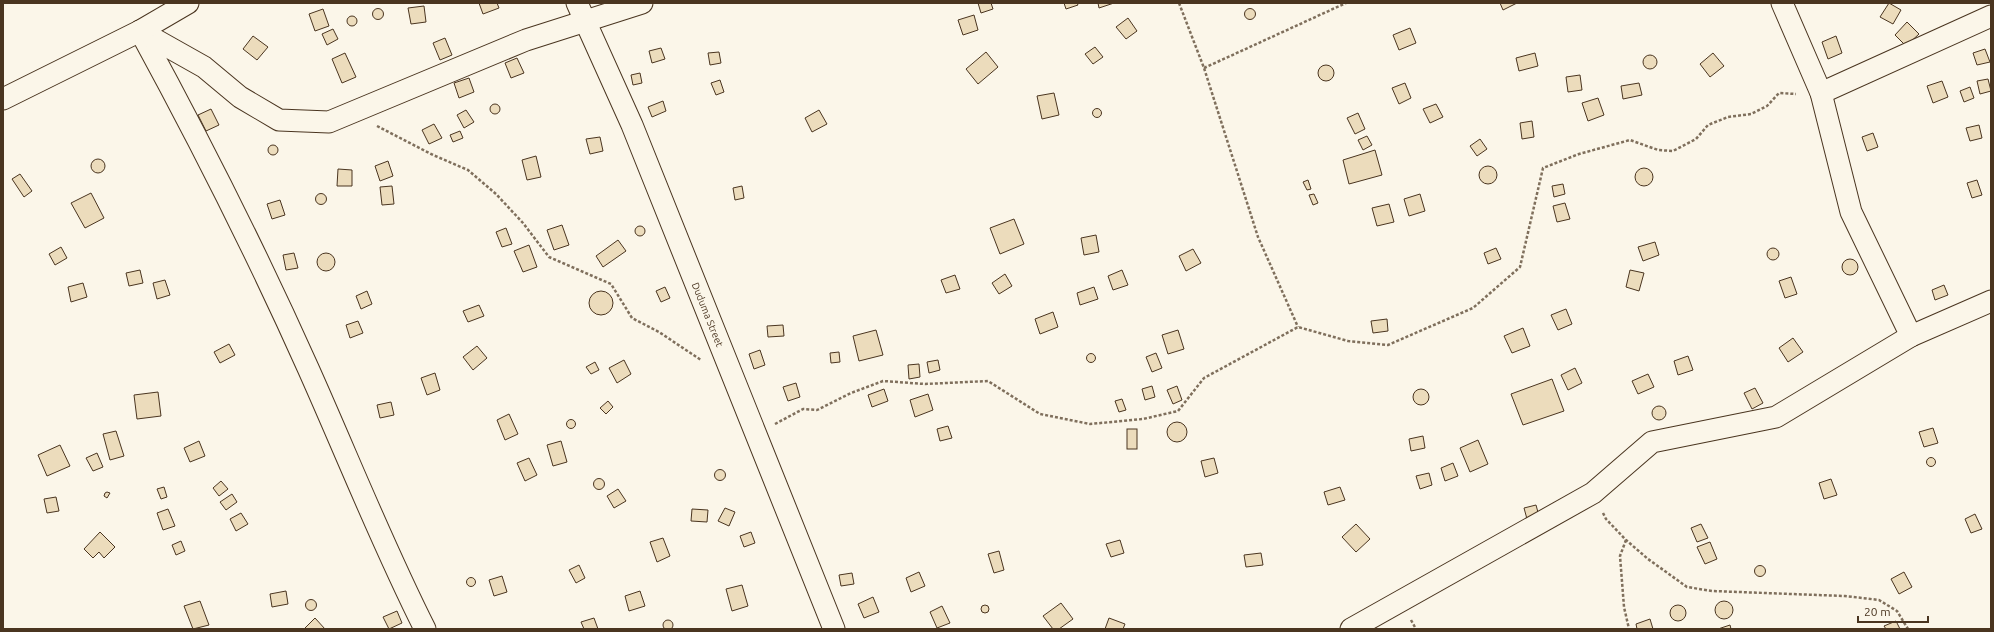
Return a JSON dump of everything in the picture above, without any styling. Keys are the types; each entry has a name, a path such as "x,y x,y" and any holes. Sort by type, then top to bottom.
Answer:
{"street":[{"path":"3,99 140,31 188,3"},
{"path":"140,31 204,67 240,97 279,120 329,122 526,40 581,12 642,3"},
{"path":"1782,3 1821,93 1851,212 1911,336"},
{"name":"Duduma Street","path":"581,12 635,132 757,433 834,629"},
{"path":"1821,93 1991,16"},
{"path":"140,31 182,108 234,212 307,366 400,579 425,629"},
{"path":"1351,629 1593,493 1652,442 1776,417 1911,336 1991,301"}],"path":[{"path":"1179,3 1204,68 1258,237 1298,327"},
{"path":"1204,68 1346,3"},
{"path":"757,433 803,409 817,410 851,393 883,381 925,384 988,381 1040,414 1090,424 1143,419 1178,411 1204,378 1298,327 1348,341 1388,345 1473,308 1520,267 1543,168 1578,154 1630,140 1658,150 1673,151 1696,139 1708,125 1728,117 1751,114 1768,106 1779,93 1821,93"},
{"path":"351,113 433,155 468,170 496,194 523,223 549,257 611,284 632,318 659,332 706,363 732,372"},
{"path":"1593,493 1606,519 1626,540 1648,559 1687,587 1712,591 1845,596 1879,600 1897,611 1908,629"},
{"path":"1626,540 1620,556 1624,607 1629,629"}],"building":[{"path":"479,3 497,3 499,8 483,14"},
{"path":"978,3 991,3 993,9 981,13"},
{"path":"1064,3 1077,3 1078,5 1066,9"},
{"path":"1098,3 1114,3 1099,8"},
{"path":"1500,3 1517,3 1503,10"},
{"path":"1889,3 1901,10 1893,24 1880,17"},
{"path":"424,6 426,22 411,24 408,8"},
{"path":"378,8 382,10 384,14 382,18 378,20 374,18 372,14 374,10"},
{"path":"1250,8 1254,10 1256,14 1254,18 1250,20 1246,18 1244,14 1246,10"},
{"path":"323,9 329,26 315,31 309,14"},
{"path":"974,15 978,30 963,35 958,20"},
{"path":"352,16 357,21 352,26 347,21"},
{"path":"1128,18 1137,31 1126,39 1116,27"},
{"path":"1907,22 1919,34 1906,46 1895,35"},
{"path":"1410,28 1416,43 1399,50 1393,35"},
{"path":"333,29 338,39 327,45 322,34"},
{"path":"253,36 268,47 257,60 243,49"},
{"path":"1836,36 1842,53 1828,59 1822,42"},
{"path":"445,38 452,55 440,60 433,43"},
{"path":"1095,47 1103,57 1093,64 1085,54"},
{"path":"661,48 665,59 652,63 649,51"},
{"path":"1985,49 1990,62 1977,65 1973,53"},
{"path":"719,52 721,63 710,65 708,53"},
{"path":"986,52 998,67 978,84 966,69"},
{"path":"345,53 356,77 342,83 332,59"},
{"path":"1535,53 1538,66 1519,71 1516,58"},
{"path":"1713,53 1724,66 1710,77 1700,64"},
{"path":"1650,55 1655,57 1657,62 1655,67 1650,69 1645,67 1643,62 1645,57"},
{"path":"517,58 524,73 511,78 505,63"},
{"path":"1326,65 1333,70 1334,73 1329,80 1326,81 1319,76 1318,73 1323,66"},
{"path":"640,73 642,83 633,85 631,75"},
{"path":"1580,75 1582,90 1568,92 1566,77"},
{"path":"469,78 474,92 459,98 454,83"},
{"path":"1988,79 1991,91 1980,94 1977,81"},
{"path":"720,80 724,92 716,95 711,83"},
{"path":"1942,81 1948,97 1933,103 1927,86"},
{"path":"1405,83 1411,98 1399,104 1392,88"},
{"path":"1639,83 1642,95 1623,99 1621,86"},
{"path":"1970,87 1974,98 1964,102 1960,91"},
{"path":"1054,93 1059,115 1042,119 1037,96"},
{"path":"1598,98 1604,115 1588,121 1582,103"},
{"path":"663,101 666,111 652,117 648,107"},
{"path":"493,104 497,104 499,105 499,113 493,114 490,111 490,107"},
{"path":"1436,104 1443,117 1430,123 1423,109"},
{"path":"1097,108 1102,113 1097,118 1092,113"},
{"path":"211,109 219,125 206,131 198,115"},
{"path":"466,110 474,122 464,128 457,115"},
{"path":"819,110 827,124 812,132 805,118"},
{"path":"1358,113 1365,129 1355,134 1347,118"},
{"path":"1532,121 1534,137 1522,139 1520,123"},
{"path":"434,124 442,138 429,144 422,130"},
{"path":"1979,125 1982,138 1970,141 1966,128"},
{"path":"460,131 463,138 453,142 450,135"},
{"path":"1873,133 1878,147 1867,151 1862,137"},
{"path":"1367,136 1372,145 1363,150 1358,140"},
{"path":"600,137 603,151 590,154 586,139"},
{"path":"1480,139 1487,149 1477,156 1470,146"},
{"path":"271,145 275,145 277,146 277,154 271,155 268,152 268,148"},
{"path":"1375,150 1382,175 1349,184 1343,160"},
{"path":"536,156 541,177 527,180 522,160"},
{"path":"98,159 103,161 105,166 103,171 98,173 93,171 91,166 93,161"},
{"path":"388,161 393,176 380,181 375,166"},
{"path":"1488,166 1494,169 1497,175 1494,181 1488,184 1482,181 1479,175 1482,169"},
{"path":"1640,168 1648,168 1653,173 1651,184 1648,186 1640,186 1635,181 1635,173"},
{"path":"338,169 352,170 352,186 337,186"},
{"path":"20,174 32,191 24,197 12,179"},
{"path":"1308,180 1311,189 1307,190 1303,182"},
{"path":"1977,180 1982,195 1972,198 1967,183"},
{"path":"1563,184 1565,194 1554,197 1552,186"},
{"path":"392,186 394,204 382,205 380,187"},
{"path":"742,186 744,198 735,200 733,188"},
{"path":"91,193 104,218 85,228 71,203"},
{"path":"321,193 325,195 327,199 325,203 321,205 317,203 315,199 317,195"},
{"path":"1314,194 1318,203 1313,205 1309,195"},
{"path":"1420,194 1425,211 1409,216 1404,199"},
{"path":"280,200 285,215 272,219 267,204"},
{"path":"1565,203 1570,219 1557,222 1553,206"},
{"path":"1389,204 1394,222 1377,226 1372,208"},
{"path":"1014,219 1024,244 1000,254 990,228"},
{"path":"562,225 569,245 554,250 547,230"},
{"path":"638,226 642,226 644,227 644,235 638,236 635,233 635,229"},
{"path":"506,228 512,244 502,247 496,232"},
{"path":"1096,235 1099,252 1084,255 1081,238"},
{"path":"618,240 626,251 603,267 596,256"},
{"path":"1655,242 1659,255 1643,261 1638,247"},
{"path":"529,245 537,267 523,272 514,251"},
{"path":"61,247 67,258 55,265 49,254"},
{"path":"1496,248 1501,259 1488,264 1484,253"},
{"path":"1775,248 1778,249 1778,259 1771,260 1768,259 1767,252 1768,249"},
{"path":"1193,249 1201,263 1186,271 1179,256"},
{"path":"294,253 298,268 286,270 283,255"},
{"path":"322,253 330,253 335,258 333,269 330,271 322,271 317,266 317,258"},
{"path":"1850,259 1856,261 1858,267 1856,273 1850,275 1844,273 1842,267 1844,261"},
{"path":"140,270 143,283 129,286 126,273"},
{"path":"1122,270 1128,285 1113,290 1108,276"},
{"path":"1630,270 1644,273 1639,291 1626,287"},
{"path":"1005,274 1012,286 999,294 992,283"},
{"path":"955,275 960,289 946,293 941,280"},
{"path":"1791,277 1797,294 1785,298 1779,281"},
{"path":"165,280 170,295 157,299 153,283"},
{"path":"83,283 87,297 71,302 68,287"},
{"path":"1944,285 1948,295 1935,300 1932,290"},
{"path":"665,287 670,298 661,302 656,291"},
{"path":"1094,287 1098,299 1080,305 1077,293"},
{"path":"367,291 372,304 361,309 356,296"},
{"path":"601,291 610,294 613,303 610,312 601,315 592,312 589,303 592,294"},
{"path":"479,305 484,316 468,322 463,311"},
{"path":"1566,309 1572,324 1558,330 1551,315"},
{"path":"1053,312 1058,327 1040,334 1035,319"},
{"path":"1387,319 1388,331 1373,333 1371,321"},
{"path":"358,321 363,333 350,338 346,325"},
{"path":"783,325 784,336 768,337 767,326"},
{"path":"1523,328 1530,346 1512,353 1504,336"},
{"path":"876,330 883,355 859,361 853,336"},
{"path":"1178,330 1184,349 1168,354 1162,335"},
{"path":"1793,338 1803,352 1788,362 1779,348"},
{"path":"229,344 235,355 220,363 214,352"},
{"path":"477,346 487,358 473,370 463,357"},
{"path":"760,350 765,365 754,369 749,354"},
{"path":"839,352 840,362 831,363 830,353"},
{"path":"1091,353 1096,358 1091,363 1086,358"},
{"path":"1156,353 1162,368 1152,372 1146,357"},
{"path":"1688,356 1693,370 1678,375 1674,361"},
{"path":"624,360 631,374 617,383 609,368"},
{"path":"938,360 940,370 929,373 927,362"},
{"path":"595,362 599,370 591,374 586,367"},
{"path":"919,364 920,377 909,379 908,365"},
{"path":"1575,368 1582,383 1568,390 1561,375"},
{"path":"435,373 440,390 427,395 421,378"},
{"path":"1648,374 1654,387 1638,394 1632,381"},
{"path":"1552,379 1564,411 1523,425 1511,394"},
{"path":"796,383 800,397 788,401 783,387"},
{"path":"1152,386 1155,397 1145,400 1142,389"},
{"path":"1177,386 1182,400 1173,404 1167,390"},
{"path":"1755,388 1763,403 1752,409 1744,393"},
{"path":"884,389 888,401 872,407 868,395"},
{"path":"1418,389 1424,389 1429,394 1427,403 1424,405 1418,405 1413,400 1413,394"},
{"path":"158,392 161,416 137,419 134,395"},
{"path":"928,394 933,410 915,417 910,400"},
{"path":"1122,399 1126,410 1119,412 1115,401"},
{"path":"608,401 613,407 606,414 600,408"},
{"path":"391,402 394,415 380,418 377,405"},
{"path":"1656,406 1662,406 1666,410 1666,416 1662,420 1656,420 1652,416 1652,410"},
{"path":"509,414 518,434 505,440 497,420"},
{"path":"569,420 573,420 575,424 573,428 569,428 567,426 567,422"},
{"path":"1173,422 1181,422 1187,428 1187,436 1181,442 1173,442 1167,436 1167,428"},
{"path":"948,426 952,438 940,441 937,429"},
{"path":"1933,428 1938,443 1924,447 1919,432"},
{"path":"1127,429 1137,429 1137,449 1127,449"},
{"path":"116,431 124,456 110,460 103,434"},
{"path":"1423,436 1425,448 1411,451 1409,439"},
{"path":"1478,440 1488,464 1470,472 1460,448"},
{"path":"199,441 205,456 190,462 184,448"},
{"path":"561,441 567,462 553,466 547,445"},
{"path":"60,445 70,466 47,476 38,455"},
{"path":"97,453 103,467 93,471 86,458"},
{"path":"529,458 537,475 525,481 517,463"},
{"path":"1214,458 1218,473 1205,477 1201,461"},
{"path":"1929,458 1933,458 1935,462 1933,466 1929,466 1927,464 1927,460"},
{"path":"1453,463 1458,476 1445,481 1441,468"},
{"path":"720,469 724,471 726,475 724,479 720,481 716,479 714,475 716,471"},
{"path":"1429,473 1432,485 1420,489 1416,476"},
{"path":"597,479 601,479 603,480 603,488 597,489 594,486 594,482"},
{"path":"1831,479 1837,495 1824,499 1819,483"},
{"path":"221,481 228,489 219,496 213,488"},
{"path":"164,487 167,497 161,499 157,489"},
{"path":"1340,487 1345,500 1328,505 1324,492"},
{"path":"618,489 626,501 614,508 607,496"},
{"path":"107,492 110,493 107,498 104,496"},
{"path":"232,494 237,502 226,510 220,502"},
{"path":"56,497 59,511 47,513 44,499"},
{"path":"1536,505 1539,516 1527,519 1524,508"},
{"path":"725,508 735,512 729,526 718,521"},
{"path":"168,509 175,526 163,530 157,513"},
{"path":"692,509 708,510 707,522 691,521"},
{"path":"241,513 248,524 236,531 230,519"},
{"path":"1975,514 1982,529 1971,533 1965,519"},
{"path":"1356,524 1370,539 1356,552 1342,537"},
{"path":"1701,524 1708,538 1697,542 1691,528"},
{"path":"100,532 115,547 104,558 99,552 93,558 84,549"},
{"path":"751,532 755,543 744,547 740,536"},
{"path":"663,538 670,556 657,562 650,542"},
{"path":"1120,540 1124,553 1111,557 1106,544"},
{"path":"181,541 185,551 176,555 172,545"},
{"path":"1710,542 1717,559 1705,564 1697,547"},
{"path":"999,551 1004,570 994,573 988,554"},
{"path":"1261,553 1263,565 1246,567 1244,555"},
{"path":"579,565 585,578 576,583 569,570"},
{"path":"1758,566 1762,566 1764,567 1764,575 1758,576 1755,573 1755,569"},
{"path":"919,572 925,586 911,592 906,578"},
{"path":"1904,572 1912,587 1899,594 1891,579"},
{"path":"852,573 854,584 841,586 839,575"},
{"path":"502,576 507,592 494,596 489,580"},
{"path":"469,578 473,578 475,582 473,586 469,586 467,584 467,580"},
{"path":"742,585 748,606 732,611 726,589"},
{"path":"286,591 288,604 272,607 270,594"},
{"path":"640,591 645,606 629,611 625,596"},
{"path":"873,597 879,612 864,618 858,604"},
{"path":"309,600 313,600 315,601 315,609 309,610 306,607 306,603"},
{"path":"200,601 209,625 193,629 184,606"},
{"path":"1724,601 1728,602 1732,606 1732,614 1728,618 1724,619 1720,618 1716,614 1715,610 1716,606 1720,602"},
{"path":"1061,603 1073,619 1059,629 1053,629 1043,616"},
{"path":"983,605 987,605 989,609 987,613 983,613 981,611 981,607"},
{"path":"1678,605 1684,607 1686,613 1684,619 1678,621 1672,619 1670,613 1672,607"},
{"path":"942,606 950,623 937,628 930,612"},
{"path":"397,611 402,623 389,629 383,617"},
{"path":"315,618 325,629 304,629"},
{"path":"594,618 598,629 584,629 581,622"},
{"path":"1109,618 1125,624 1123,629 1105,629"},
{"path":"1650,619 1653,629 1637,629 1636,624"},
{"path":"668,620 673,625 668,630 663,625"},
{"path":"1896,621 1900,629 1886,629 1884,626"},
{"path":"1730,625 1731,629 1718,629"}]}
